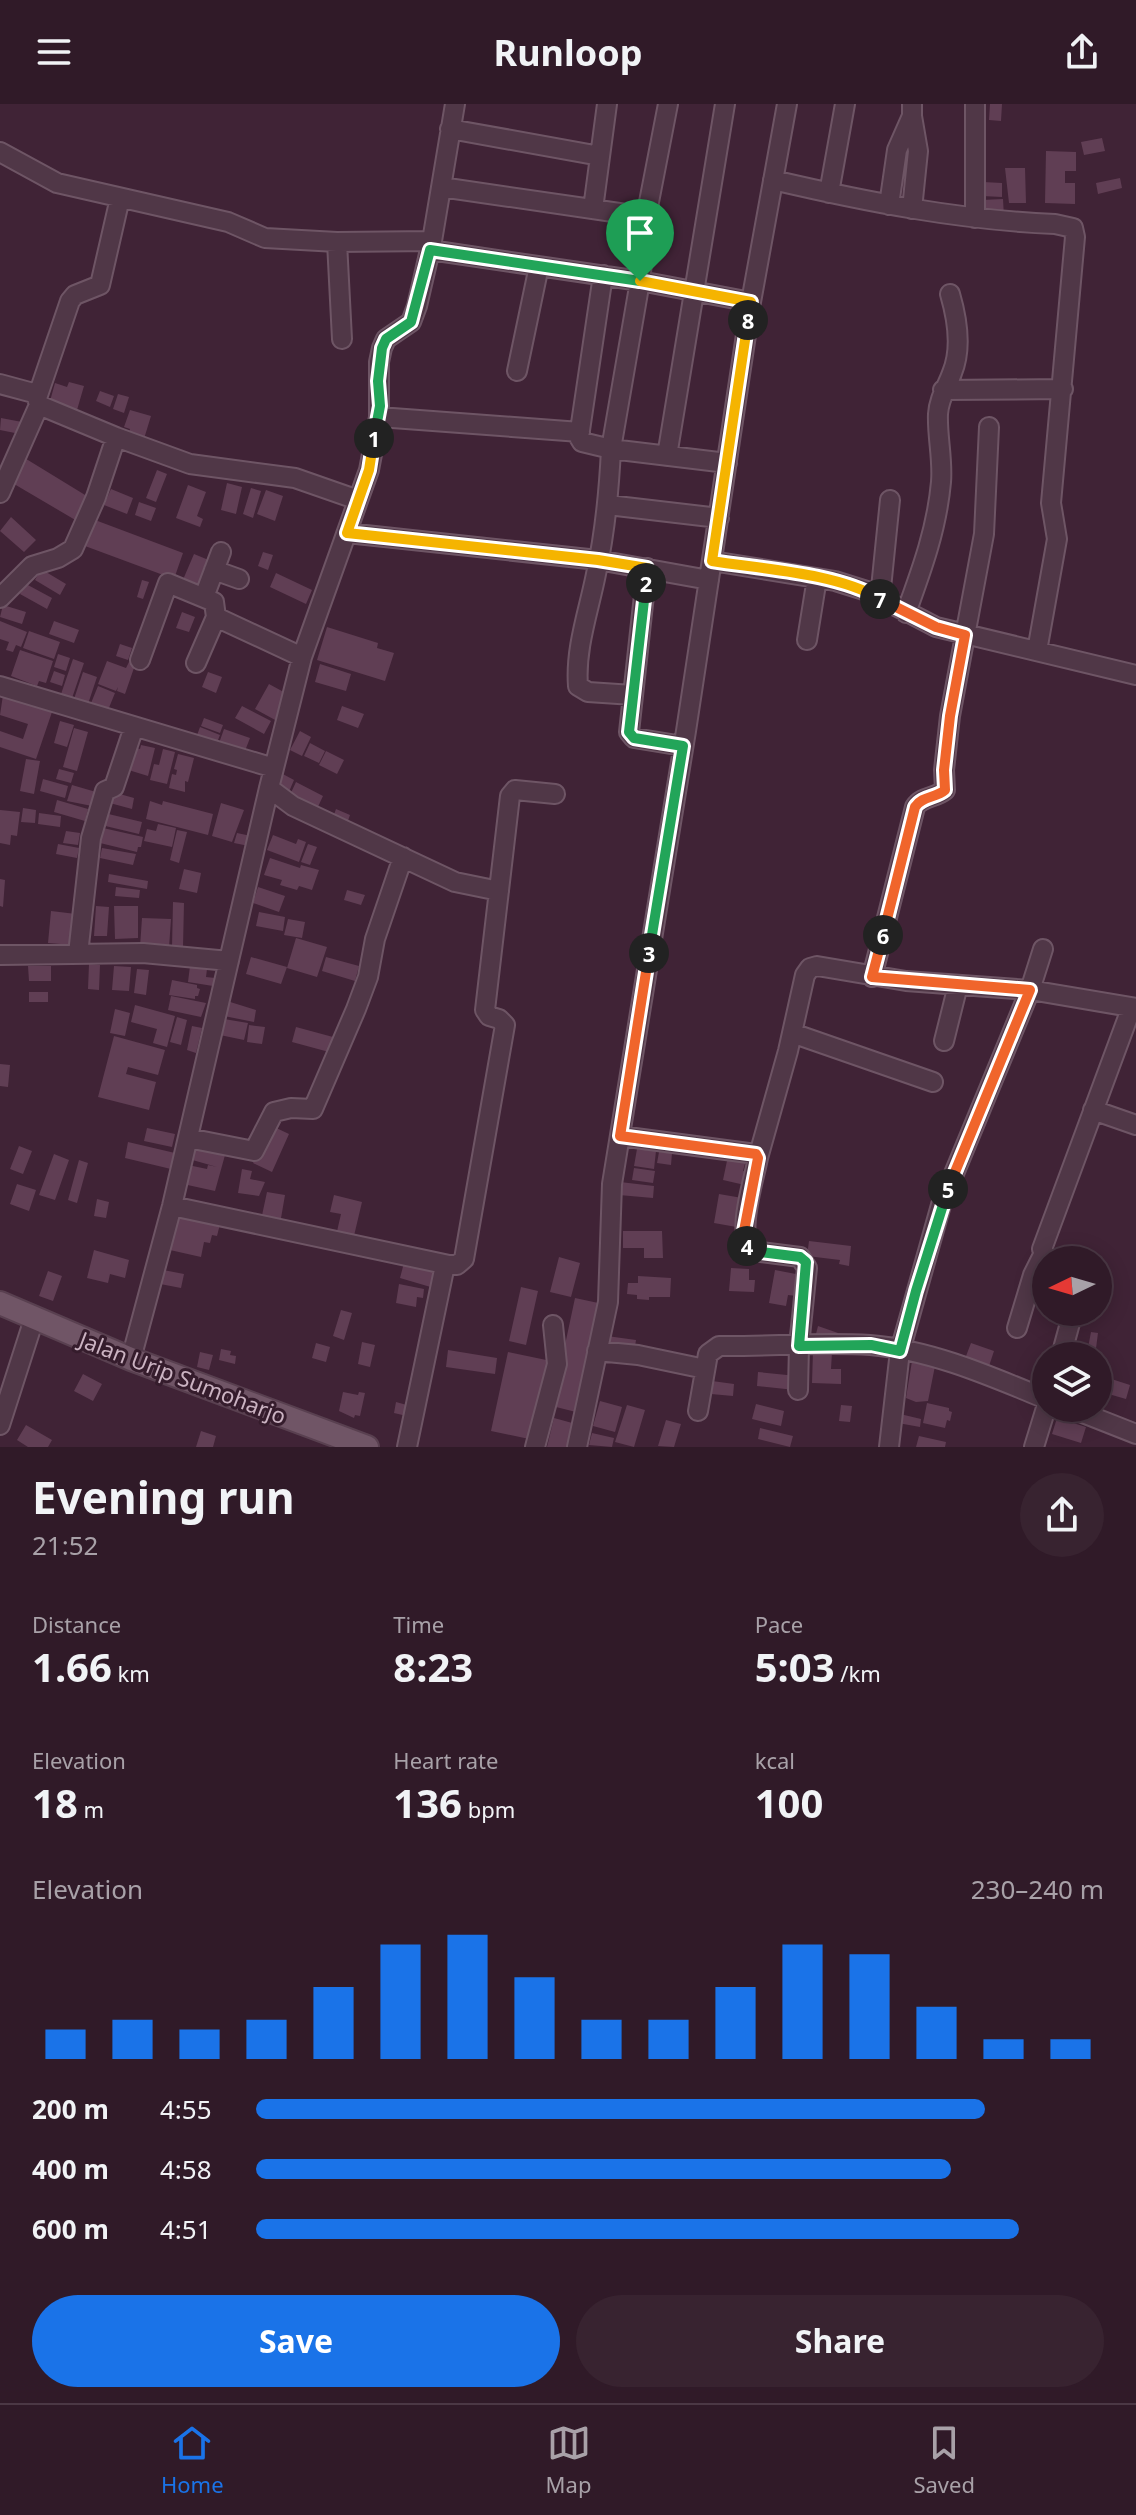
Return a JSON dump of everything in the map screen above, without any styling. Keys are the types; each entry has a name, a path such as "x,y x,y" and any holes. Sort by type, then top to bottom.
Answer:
{"main road":[{"name":"Jalan Urip Sumoharjo","path":"0,1303 131,1359 367,1447"}],"street":[{"path":"131,1359 172,1206 302,657 369,470 379,417 382,348 386,339 411,322 431,246 455,104"},
{"path":"593,209 607,104"},
{"path":"633,695 588,692 578,686 579,655 608,505 611,449 668,104"},
{"path":"667,456 725,104"},
{"path":"577,1447 608,1302 612,1184 751,302 787,104"},
{"path":"829,193 845,104"},
{"path":"975,104 975,218"},
{"path":"889,205 897,150 912,110"},
{"path":"912,110 918,151 912,209"},
{"path":"450,129 600,156"},
{"path":"0,152 57,183 228,222 265,238 431,246 751,302"},
{"path":"773,180 912,209 1073,228 1075,237 1063,389 1051,503 1057,539 1037,651"},
{"path":"441,187 647,217"},
{"path":"0,493 38,399 70,301 75,295 100,285 120,198"},
{"path":"337,242 342,339"},
{"path":"517,371 539,266"},
{"path":"603,275 579,439 611,449 727,463"},
{"path":"906,613 929,551 938,512 941,478 938,413 943,390 956,359 957,327 950,294"},
{"path":"0,384 116,437 190,464 295,478 358,500"},
{"path":"943,390 1063,389"},
{"path":"379,417 580,432"},
{"path":"872,977 915,807 922,800 945,790 950,716 984,534 989,427"},
{"path":"0,598 32,566 58,558 73,549 96,497 116,437"},
{"path":"880,598 890,500"},
{"path":"608,505 719,518"},
{"path":"347,533 647,568 817,578 867,591 936,627 1136,675"},
{"path":"204,597 217,561 239,579"},
{"path":"647,568 631,736 683,746"},
{"path":"807,640 817,578"},
{"path":"140,660 168,583 214,602 216,617 196,663"},
{"path":"216,617 302,657"},
{"path":"0,686 274,768"},
{"path":"78,954 91,838 105,791 114,787 134,727"},
{"path":"269,788 293,806 455,882 499,891"},
{"path":"172,1206 445,1265 457,1265 464,1259 505,1025 485,1010 512,792 555,794"},
{"path":"188,1138 254,1151 274,1112 291,1108 313,1109 368,977 375,939 403,857"},
{"path":"889,1447 900,1351 941,1205 1030,990 1043,949"},
{"path":"0,955 143,953 229,961"},
{"path":"798,1390 806,1262 800,1257 753,1251 747,1246 744,1231 758,1158 805,975 810,968 817,966 872,977 1030,990 1133,1009 1043,1246"},
{"path":"944,1041 958,985"},
{"path":"792,1033 933,1082"},
{"path":"1093,1110 1136,1125"},
{"path":"620,1136 752,1151 758,1158"},
{"path":"407,1447 445,1265"},
{"path":"1017,1328 1032,1278"},
{"path":"0,1425 34,1319"},
{"path":"535,1447 557,1364 553,1325"},
{"path":"698,1411 708,1354 719,1346 871,1345 972,1369 1032,1393"},
{"path":"597,1351 638,1355 705,1369"},
{"path":"1034,1447 1042,1422"},
{"path":"1106,1422 1136,1434"}],"building":[{"path":"990,104 1002,104 1001,121 989,120"},
{"path":"1102,138 1105,151 1084,155 1081,142"},
{"path":"1046,151 1076,152 1076,171 1065,171 1065,183 1075,183 1075,204 1045,203"},
{"path":"1005,168 1025,168 1026,203 1009,203"},
{"path":"1120,178 1122,188 1098,194 1096,183"},
{"path":"983,182 1002,183 1002,197 982,196"},
{"path":"1003,199 1004,217 982,217 982,200"},
{"path":"69,382 84,386 77,410 50,401 55,383 67,387"},
{"path":"100,391 114,396 110,407 96,401"},
{"path":"118,394 129,397 124,413 113,409"},
{"path":"130,410 151,416 143,442 128,437 130,429 124,427"},
{"path":"1,418 22,422 20,434 0,430"},
{"path":"23,457 90,498 77,521 9,481"},
{"path":"157,470 167,474 156,502 146,498"},
{"path":"227,483 242,487 236,514 221,510"},
{"path":"188,485 206,492 197,516 203,519 200,527 176,518"},
{"path":"251,488 261,491 253,518 243,514"},
{"path":"111,489 133,498 127,514 104,505"},
{"path":"266,490 283,496 275,521 257,514"},
{"path":"139,502 156,508 151,521 135,515"},
{"path":"11,517 36,540 24,552 0,531"},
{"path":"95,520 183,553 174,579 85,546"},
{"path":"263,552 273,555 268,570 258,566"},
{"path":"194,554 211,561 200,589 182,582"},
{"path":"41,569 66,584 60,595 35,580"},
{"path":"276,573 312,590 306,604 270,587"},
{"path":"142,580 149,582 143,599 137,597"},
{"path":"26,584 52,598 47,609 20,594"},
{"path":"3,605 26,612 22,624 0,617"},
{"path":"182,612 195,617 189,632 176,628"},
{"path":"0,621 27,632 21,647 16,645 13,652 6,650 9,642 0,639"},
{"path":"54,621 79,630 74,643 49,634"},
{"path":"327,627 378,643 377,648 394,653 385,681 317,660"},
{"path":"29,631 60,642 54,659 23,648"},
{"path":"120,644 132,648 128,660 116,656"},
{"path":"20,650 53,661 46,683 39,681 37,686 11,676"},
{"path":"58,654 70,658 66,671 54,667"},
{"path":"73,659 84,663 71,701 60,697"},
{"path":"107,661 126,668 129,662 135,665 125,694 117,691 118,687 116,691 98,684"},
{"path":"320,664 351,674 346,691 315,682"},
{"path":"54,671 65,675 62,686 50,682"},
{"path":"83,672 97,677 87,707 73,702"},
{"path":"208,672 222,677 216,693 202,687"},
{"path":"269,684 291,696 277,721 255,709"},
{"path":"98,686 115,693 106,715 89,708"},
{"path":"3,695 52,712 36,759 0,747 0,731 23,739 28,724 0,715"},
{"path":"242,706 271,721 264,734 235,718"},
{"path":"342,706 364,714 358,728 337,720"},
{"path":"204,718 223,725 220,733 201,726"},
{"path":"60,721 74,725 67,747 54,743"},
{"path":"200,727 220,735 216,745 196,738"},
{"path":"74,728 88,732 77,771 63,767"},
{"path":"224,729 250,738 243,756 218,746"},
{"path":"300,731 311,737 302,756 290,750"},
{"path":"310,743 325,751 319,763 304,756"},
{"path":"141,745 155,748 148,776 122,768 129,746 140,749"},
{"path":"163,749 175,752 167,784 150,780 154,764 159,765"},
{"path":"326,751 344,760 337,774 319,765"},
{"path":"178,754 194,758 188,782 185,781 185,792 169,788 172,774 176,775 177,770 174,769"},
{"path":"26,759 40,761 34,794 20,791"},
{"path":"59,769 74,773 71,783 56,779"},
{"path":"279,772 294,780 288,794 272,787"},
{"path":"43,779 68,786 65,798 40,791"},
{"path":"296,782 323,796 316,811 289,797"},
{"path":"72,785 96,792 92,806 67,801"},
{"path":"109,791 134,798 132,809 106,802"},
{"path":"57,800 88,809 85,821 54,812"},
{"path":"150,801 162,805 163,801 213,814 208,835 146,819"},
{"path":"221,803 244,810 232,842 212,836"},
{"path":"23,808 36,810 35,823 21,822"},
{"path":"336,809 350,815 345,829 331,823"},
{"path":"0,810 20,812 17,836 11,835 10,845 0,843"},
{"path":"100,812 142,822 139,834 97,824"},
{"path":"39,813 61,816 60,827 38,824"},
{"path":"158,824 176,828 172,847 144,841 147,829 156,831"},
{"path":"103,828 143,837 141,847 137,852 100,843"},
{"path":"177,830 187,832 179,863 170,860"},
{"path":"66,831 80,833 78,845 63,843"},
{"path":"237,833 251,836 249,846 234,843"},
{"path":"273,835 296,844 298,839 306,842 299,862 267,850"},
{"path":"58,844 79,848 77,858 56,854"},
{"path":"308,844 317,847 310,865 301,862"},
{"path":"102,848 136,854 133,865 100,858"},
{"path":"270,858 300,868 301,865 319,870 312,890 280,885 282,880 264,875"},
{"path":"184,869 201,873 197,893 179,889"},
{"path":"109,874 148,881 147,889 108,882"},
{"path":"0,879 5,880 3,907 0,906"},
{"path":"116,887 140,890 139,898 115,896"},
{"path":"258,887 285,896 279,912 253,903"},
{"path":"347,890 365,895 361,905 344,900"},
{"path":"173,902 184,903 183,947 172,947"},
{"path":"96,906 109,907 107,936 94,936"},
{"path":"114,906 138,906 138,938 115,939"},
{"path":"51,911 76,914 73,945 48,943"},
{"path":"259,912 285,917 283,931 256,926"},
{"path":"142,918 171,919 169,948 140,947"},
{"path":"288,919 305,922 302,938 284,935"},
{"path":"296,938 327,947 317,977 287,968"},
{"path":"251,957 287,967 281,984 246,974"},
{"path":"326,957 359,966 355,981 322,971"},
{"path":"89,964 100,965 99,990 88,989"},
{"path":"28,966 51,966 51,981 29,981"},
{"path":"114,966 131,967 129,991 112,990"},
{"path":"190,966 207,969 206,977 215,978 213,986 188,982"},
{"path":"137,969 149,970 146,995 134,993"},
{"path":"172,980 197,985 200,989 198,996 195,999 169,995"},
{"path":"29,992 48,992 48,1002 29,1002"},
{"path":"171,996 206,1003 201,1017 168,1010"},
{"path":"227,1001 256,1010 254,1022 224,1016"},
{"path":"135,1005 175,1016 167,1047 153,1043 157,1029 131,1022"},
{"path":"115,1009 130,1013 125,1036 110,1033"},
{"path":"177,1017 187,1020 181,1045 170,1042"},
{"path":"218,1018 248,1023 244,1040 215,1034"},
{"path":"249,1025 265,1027 262,1044 247,1042"},
{"path":"192,1026 202,1028 196,1053 187,1050"},
{"path":"296,1027 333,1037 329,1052 292,1042"},
{"path":"114,1036 165,1050 158,1075 128,1067 126,1074 156,1082 149,1110 98,1097"},
{"path":"0,1064 10,1065 8,1087 0,1086"},
{"path":"270,1125 289,1134 272,1172 253,1163"},
{"path":"147,1128 175,1134 172,1147 144,1141"},
{"path":"196,1141 227,1148 215,1191 183,1184 188,1165 207,1169 208,1165 217,1167 189,1159"},
{"path":"128,1142 175,1153 171,1169 125,1158"},
{"path":"19,1146 32,1151 23,1174 10,1169"},
{"path":"637,1149 656,1151 654,1169 634,1166"},
{"path":"659,1152 672,1153 671,1165 657,1163"},
{"path":"54,1154 69,1160 55,1200 39,1195"},
{"path":"728,1156 746,1160 743,1171 752,1173 749,1186 723,1180"},
{"path":"79,1160 88,1163 77,1203 68,1200"},
{"path":"634,1168 655,1171 653,1183 632,1180"},
{"path":"242,1169 252,1171 250,1179 265,1182 259,1196 238,1193"},
{"path":"620,1182 654,1186 653,1198 619,1195"},
{"path":"17,1184 36,1190 29,1211 10,1204"},
{"path":"267,1192 285,1195 280,1224 261,1220"},
{"path":"719,1194 748,1199 742,1228 714,1223"},
{"path":"334,1195 362,1202 353,1240 335,1240 341,1214 330,1212"},
{"path":"97,1199 109,1202 106,1218 94,1216"},
{"path":"178,1215 220,1224 217,1236 212,1235 210,1243 204,1242 201,1257 170,1250"},
{"path":"623,1231 662,1231 663,1258 644,1258 644,1248 623,1248"},
{"path":"809,1241 851,1246 849,1266 839,1264 840,1260 807,1256"},
{"path":"94,1250 129,1260 125,1278 110,1274 108,1283 87,1278"},
{"path":"559,1257 580,1263 571,1297 550,1292"},
{"path":"405,1259 435,1271 433,1277 437,1278 434,1288 400,1278"},
{"path":"731,1268 749,1269 749,1280 755,1280 754,1292 729,1291"},
{"path":"158,1269 184,1274 181,1288 155,1283"},
{"path":"775,1270 801,1275 797,1296 788,1295 786,1306 769,1303"},
{"path":"48,1271 62,1276 53,1301 39,1296"},
{"path":"638,1276 671,1278 670,1297 649,1297 649,1300 627,1294 628,1283 638,1283"},
{"path":"399,1284 424,1289 423,1298 417,1297 416,1307 396,1303"},
{"path":"521,1287 538,1291 526,1345 509,1341"},
{"path":"575,1298 603,1304 580,1413 552,1406"},
{"path":"341,1310 352,1313 344,1340 333,1336"},
{"path":"818,1326 838,1333 835,1340 816,1334"},
{"path":"1091,1332 1098,1333 1097,1342 1089,1342"},
{"path":"607,1336 636,1340 634,1353 605,1350"},
{"path":"362,1342 375,1345 370,1367 358,1364"},
{"path":"316,1343 330,1347 326,1362 312,1358"},
{"path":"971,1343 994,1351 989,1366 980,1363 978,1369 963,1364"},
{"path":"221,1349 231,1351 230,1355 236,1356 235,1364 219,1360"},
{"path":"448,1350 497,1358 495,1374 446,1367"},
{"path":"813,1351 832,1352 831,1369 841,1369 841,1384 812,1383"},
{"path":"200,1352 213,1355 209,1370 197,1367"},
{"path":"508,1352 551,1361 534,1440 491,1431"},
{"path":"912,1361 935,1366 928,1401 916,1402 906,1398"},
{"path":"758,1372 797,1376 795,1390 757,1386"},
{"path":"83,1374 102,1384 93,1401 74,1391"},
{"path":"1112,1379 1130,1385 1126,1399 1112,1395"},
{"path":"712,1381 734,1384 733,1396 711,1394"},
{"path":"343,1392 365,1393 360,1416 355,1415 354,1418 339,1411"},
{"path":"600,1401 622,1407 615,1432 593,1426"},
{"path":"396,1402 414,1407 411,1417 394,1413"},
{"path":"927,1403 949,1408 952,1412 945,1428 923,1423"},
{"path":"756,1404 784,1411 781,1426 752,1419"},
{"path":"627,1405 645,1410 634,1447 615,1442"},
{"path":"841,1405 852,1406 850,1422 839,1421"},
{"path":"900,1414 921,1419 920,1427 898,1423"},
{"path":"554,1418 576,1424 571,1447 547,1447"},
{"path":"666,1420 681,1424 674,1447 658,1446"},
{"path":"1056,1422 1086,1427 1081,1443 1052,1434"},
{"path":"26,1425 52,1440 48,1447 28,1447 17,1440"},
{"path":"760,1428 793,1436 790,1447 758,1439"},
{"path":"201,1431 216,1436 213,1447 196,1447"},
{"path":"592,1433 614,1438 612,1447 589,1445"},
{"path":"919,1436 946,1442 945,1447 916,1447"}],"route":[{"path":"430,250 640,281 751,302 712,561 835,581 867,591 936,627 965,635 950,716 945,790 922,800 915,807 872,977 1030,990 941,1205 900,1351 871,1345 799,1346 806,1262 800,1257 753,1251 745,1239 758,1158 756,1154 752,1151 620,1136 683,746 634,738 629,732 647,568 347,533 369,470 379,417 378,381 382,348 386,339 411,322 430,250"}]}
